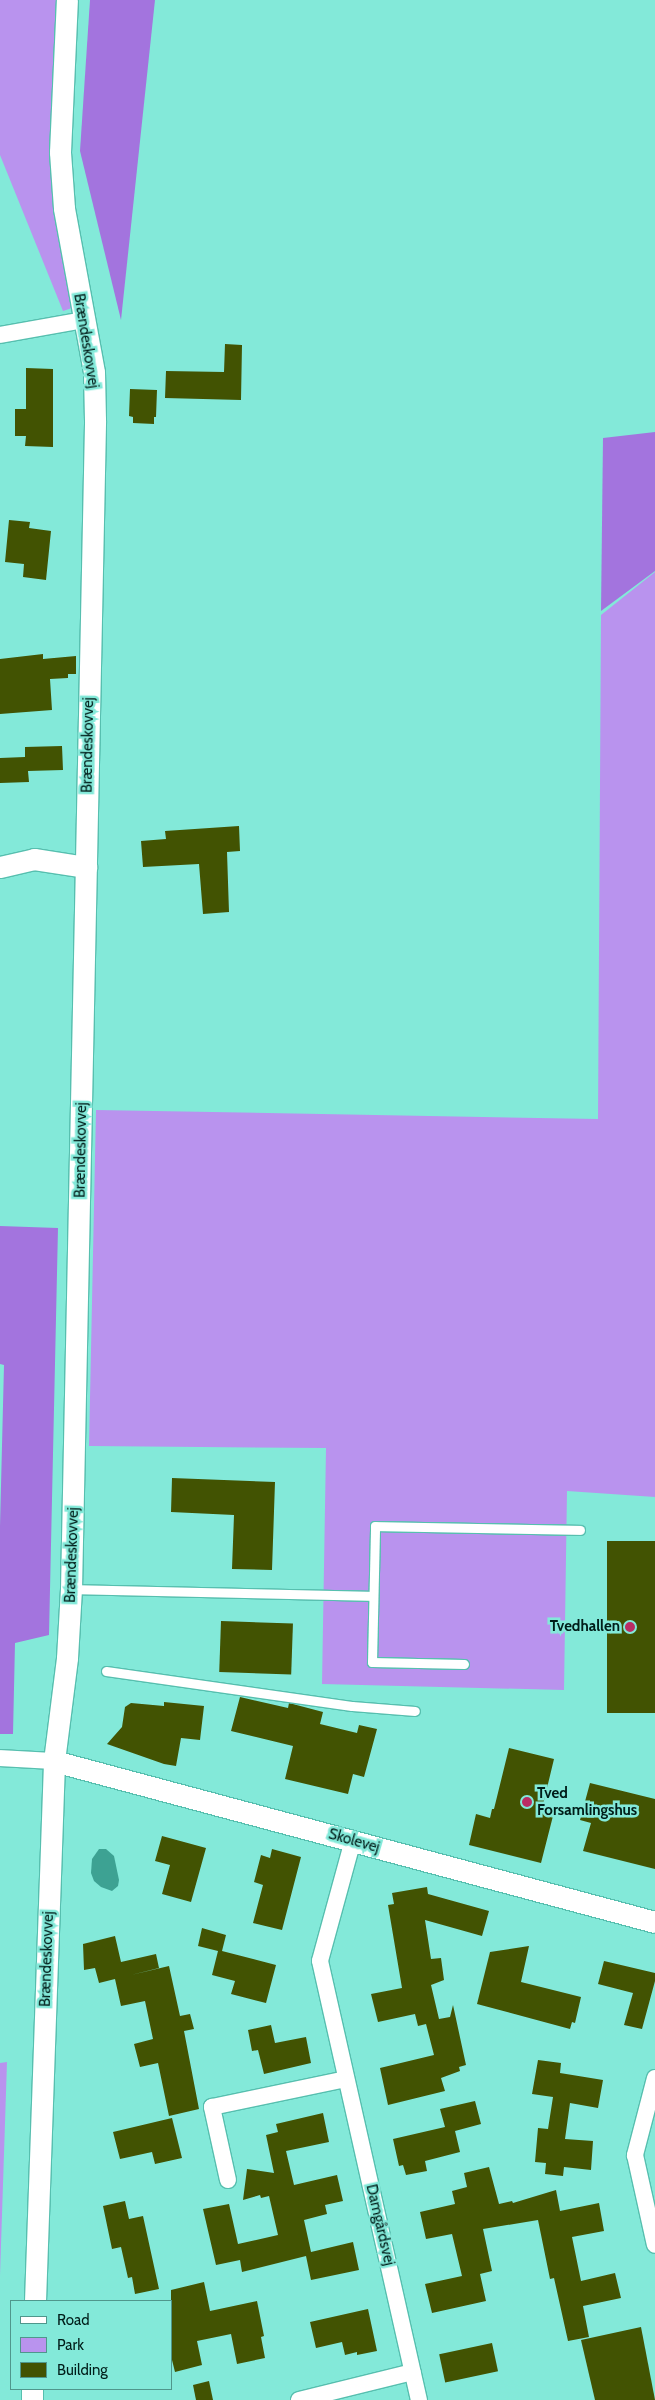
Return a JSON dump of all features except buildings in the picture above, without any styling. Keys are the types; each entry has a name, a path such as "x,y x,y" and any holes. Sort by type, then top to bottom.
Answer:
{"street":[{"name":"Brændeskovvej","path":"35,2300 54,1761 72,1589 95,420 94,372 64,208 60,152 67,0"},
{"path":"0,335 84,320"},
{"path":"0,867 34,859 86,867"},
{"path":"0,1758 54,1761"},
{"name":"Skolevej","path":"54,1761 655,1922"},
{"name":"Damgårdsvej","path":"352,1840 320,1961 419,2400"},
{"path":"655,2078 635,2155 655,2245"},
{"path":"228,2180 212,2107 346,2079"},
{"path":"299,2400 413,2372"}],"lane":[{"path":"464,1664 372,1662 375,1526 580,1530"},
{"path":"72,1589 374,1596"},
{"path":"106,1671 352,1706 415,1711"}],"green space":[{"path":"0,0 63,0 75,307 63,311 0,155"},
{"path":"655,572 655,1497 567,1491 564,1690 322,1684 326,1448 89,1446 96,1110 598,1119 601,615"},
{"path":"7,2062 0,2275 0,2063"}],"shaded area":[{"path":"90,0 155,0 121,320 80,151"},
{"path":"655,432 655,571 601,611 603,438"},
{"path":"0,1226 58,1228 49,1635 15,1643 13,1734 0,1734 0,1526 4,1365 0,1364"}],"water":[{"path":"99,1849 106,1849 114,1856 119,1880 118,1886 112,1891 101,1887 94,1881 91,1873 92,1859"}],"place":[{"name":"Tvedhallen","path":"630,1627"},
{"name":"Tved Forsamlingshus","path":"527,1802"}]}
